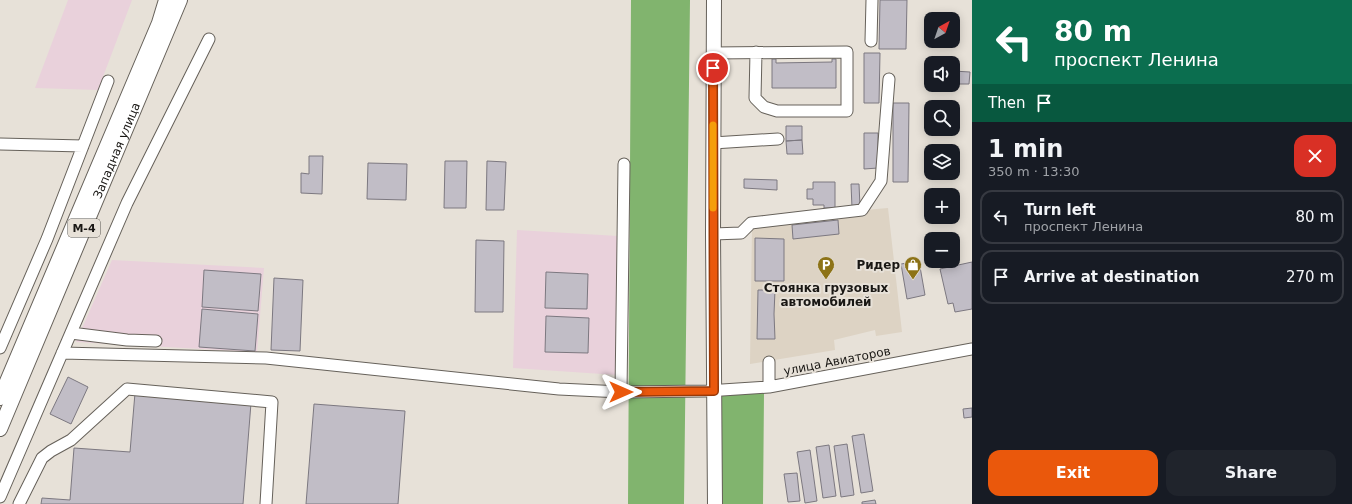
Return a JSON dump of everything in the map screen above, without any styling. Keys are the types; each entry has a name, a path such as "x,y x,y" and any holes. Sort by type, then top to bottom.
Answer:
{"main road":[{"name":"М-4","path":"164,25 166,0"},
{"path":"164,25 176,0"},
{"name":"М-4","path":"164,25 180,0"},
{"path":"707,0 710,391 715,504"},
{"path":"707,504 713,234 714,0"},
{"name":"Западная улица","path":"0,398 164,25"},
{"name":"Западная улица","path":"0,429 164,25"}],"street":[{"path":"871,41 872,0"},
{"path":"0,497 127,203 209,39"},
{"path":"713,53 756,52 847,52 847,111 777,111 764,107 756,98 756,52"},
{"path":"713,234 741,233 751,223 862,210 881,181 889,79"},
{"path":"0,348 47,240 108,81"},
{"path":"713,143 778,139"},
{"path":"0,144 83,146"},
{"path":"621,392 624,164"},
{"path":"71,333 127,340 156,341"},
{"name":"улица Авиаторов","path":"62,353 266,358 558,388 621,392 710,391 769,387 972,349"},
{"path":"769,362 769,387"},
{"path":"19,504 42,458 51,451 71,440 126,389 272,402 266,504"}],"shaded area":[{"path":"68,0 132,0 98,90 35,88"},
{"path":"888,208 902,332 876,336 875,330 834,340 835,350 750,364 752,227 866,216 865,210"},
{"path":"517,230 618,236 617,375 513,368"},
{"path":"112,260 264,268 257,352 76,342"}],"green space":[{"path":"631,0 690,0 684,504 628,504"},
{"path":"764,393 763,504 719,504 720,395"}],"building":[{"path":"880,0 907,0 906,49 879,49"},
{"path":"864,53 880,53 879,103 864,103"},
{"path":"772,59 776,59 776,63 832,62 832,59 836,59 836,88 772,88"},
{"path":"960,71 970,72 969,84 960,84"},
{"path":"893,103 909,103 908,182 893,182"},
{"path":"786,126 802,126 802,140 786,141"},
{"path":"864,133 878,133 878,168 864,169"},
{"path":"802,140 803,154 787,154 786,141"},
{"path":"309,156 323,156 322,194 301,193 301,173 309,174"},
{"path":"445,161 467,161 466,208 444,208"},
{"path":"487,161 506,162 504,210 486,210"},
{"path":"368,163 407,164 406,200 367,199"},
{"path":"744,179 777,180 777,190 744,188"},
{"path":"813,182 835,182 835,208 824,208 824,205 813,205 813,199 807,199 807,189 813,189"},
{"path":"851,184 859,184 860,207 852,208"},
{"path":"838,220 839,234 793,239 792,225"},
{"path":"755,238 784,239 784,281 755,281"},
{"path":"476,240 504,241 503,312 475,312"},
{"name":"Ридер","path":"919,261 925,295 907,299 901,264"},
{"path":"972,262 972,309 955,312 953,303 948,304 940,269 960,268 960,265"},
{"path":"204,270 261,274 258,311 202,307"},
{"path":"546,272 588,274 587,309 545,308"},
{"path":"274,278 303,280 300,351 271,350"},
{"path":"758,290 775,290 775,339 757,339"},
{"path":"202,309 258,314 255,351 199,347"},
{"path":"546,316 589,318 588,353 545,352"},
{"path":"68,377 88,387 71,424 50,414"},
{"path":"135,393 251,403 243,504 41,504 42,498 70,500 74,448 130,452"},
{"path":"314,404 405,411 398,504 306,504"},
{"path":"972,408 972,417 964,418 963,409"},
{"path":"864,434 873,491 861,493 852,436"},
{"path":"847,444 854,495 841,497 834,446"},
{"path":"829,445 836,496 823,498 816,447"},
{"path":"810,450 817,501 805,503 797,452"},
{"path":"797,473 800,501 788,502 784,474"},
{"path":"875,500 876,504 862,504 862,502"}],"slow traffic":[{"path":"713,125 713,208"}],"place":[{"name":"Стоянка грузовых автомобилей","path":"826,280"},
{"name":"Ридер","path":"913,280"}],"route":[{"path":"621,392 714,391 713,68"}]}
